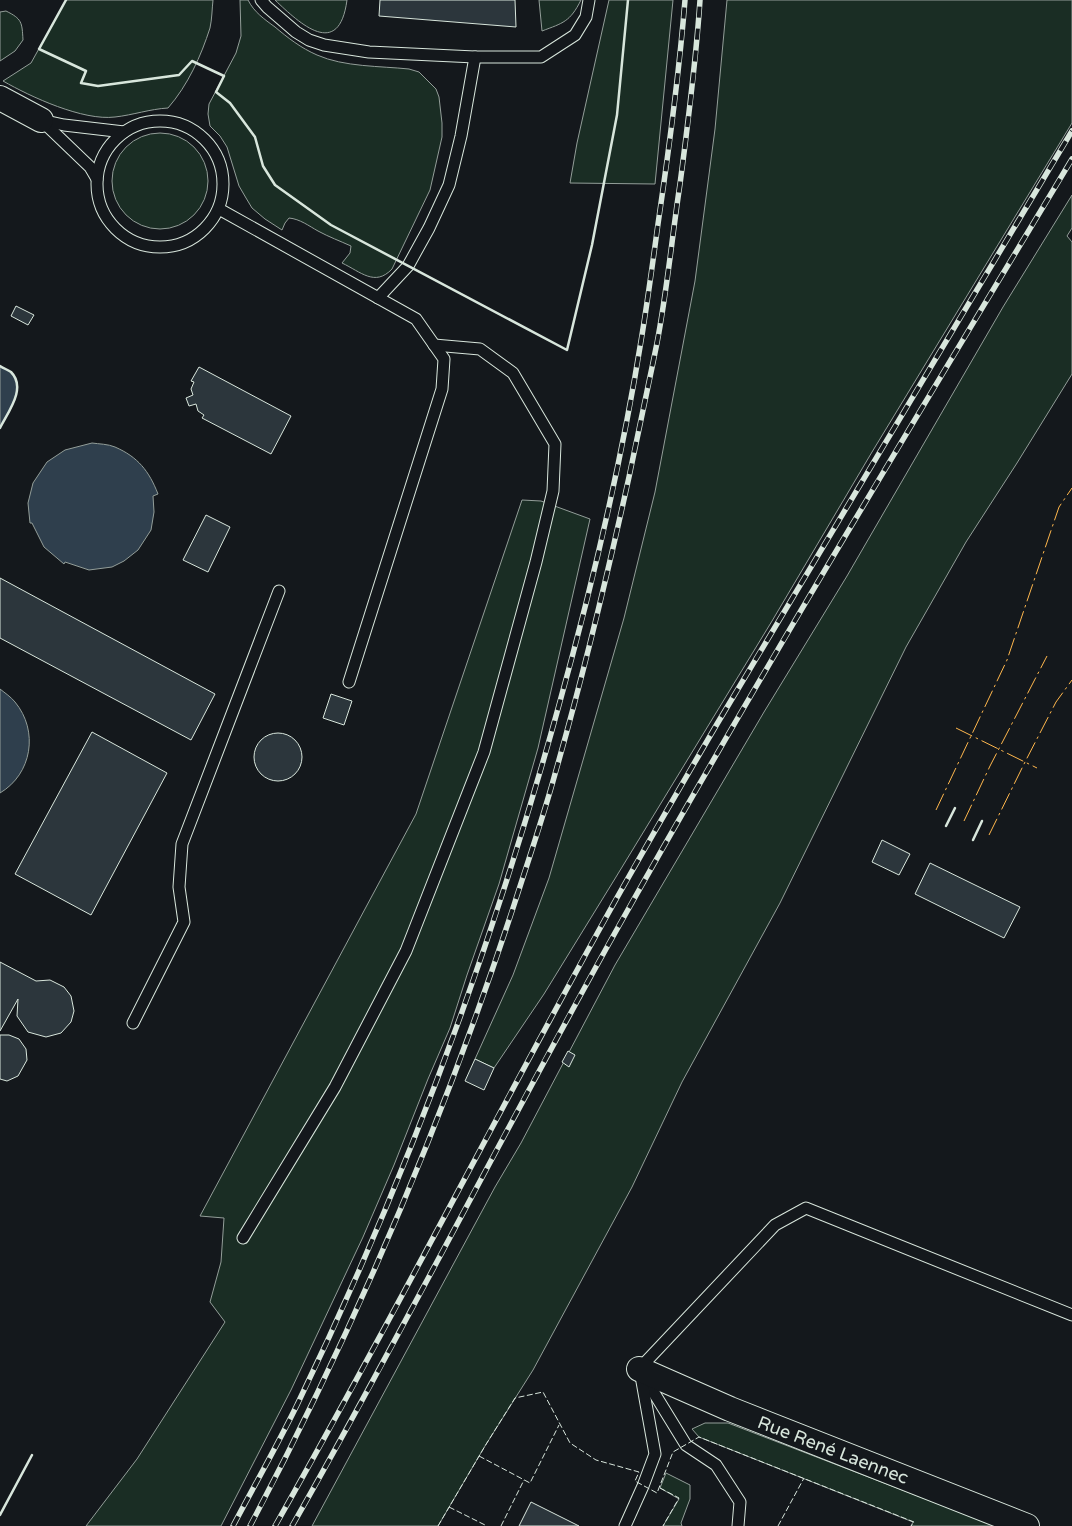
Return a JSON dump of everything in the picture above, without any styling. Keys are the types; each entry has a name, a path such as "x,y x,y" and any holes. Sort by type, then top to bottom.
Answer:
{"street":[{"path":"0,98 41,120"},
{"name":"Rue René Laennec","path":"639,1369 730,1410 1027,1526"}],"lane":[{"path":"261,0 296,32 309,40 324,45 369,52 475,57 541,57 575,35 586,17 589,0"},
{"path":"378,298 408,266 429,228 449,185 461,136 475,57"},
{"path":"41,120 64,125 124,132"},
{"path":"41,120 90,167 97,179"},
{"path":"163,121 184,125 201,135 215,150 222,169 224,190 219,209 208,228 190,240 170,248 149,247 129,240 115,229 104,214 101,206 98,197 97,179 101,161 110,144 124,132 143,123 163,121"},
{"path":"219,209 416,320 444,359 442,389 349,682"},
{"path":"243,1238 335,1087 406,951 484,752 536,562 553,491 555,444 513,373 480,349 434,345"},
{"path":"132,1023 184,922 179,887 182,844 279,591"},
{"path":"639,1369 775,1225 806,1208 1072,1314"},
{"path":"625,1526 655,1454 639,1369"},
{"path":"639,1369 686,1444 716,1465 740,1502 738,1526"}],"green space":[{"path":"66,0 213,0 210,28 202,49 188,80 168,108 115,117 88,115 73,112 42,100 3,81 31,63"},
{"path":"240,0 248,0 263,18 295,42 317,55 350,64 409,69 419,72 436,89 439,97 442,137 430,190 392,269 386,274 380,277 368,276 342,263 350,253 351,246 301,221 289,218 282,230 252,208 239,186 227,147 210,126 208,114 209,104 236,53 241,36"},
{"path":"275,0 347,0 343,18 336,29 327,33 317,32 307,26 296,19"},
{"path":"539,0 581,0 573,13 565,21 542,31"},
{"path":"609,0 673,0 655,184 570,183"},
{"path":"727,0 1072,0 1072,123 616,877 544,994 494,1068 475,1059 513,975 549,878 624,618 655,492 695,281 715,129"},
{"path":"6,11 15,16 20,22 23,40 15,51 0,61 0,12"},
{"path":"160,133 178,137 194,147 204,163 208,181 204,199 194,215 178,225 160,229 142,225 126,215 116,199 112,181 116,163 126,147 142,137"},
{"path":"1072,195 1072,228 1067,236 1072,242 1072,374 966,542 906,647 780,903 682,1082 632,1187 533,1370 438,1526 312,1526 495,1187 521,1143 615,965 764,712 847,576 1003,307"},
{"path":"522,500 541,501 590,519 538,748 499,884 450,1028 394,1165 363,1237 291,1390 221,1526 86,1526 137,1459 225,1322 210,1302 221,1262 224,1218 200,1216 416,814"},
{"path":"705,1423 728,1423 996,1526 911,1526 913,1522 699,1437 692,1429"},
{"path":"666,1473 690,1485 690,1499 681,1523 682,1526 663,1526 679,1499 660,1488"}],"water":[{"path":"0,366 11,372 15,378 17,393 0,428"},
{"path":"92,443 112,446 130,455 147,472 158,494 153,496 154,512 151,530 138,550 124,561 112,567 89,570 65,562 64,564 44,547 32,523 30,523 28,503 33,483 47,462 65,450"},
{"path":"0,689 13,700 23,713 29,739 25,764 11,785 0,793"}],"building":[{"path":"380,0 515,0 516,27 379,16"},
{"path":"16,306 34,315 28,325 11,316"},
{"path":"199,367 291,416 271,454 202,418 204,415 198,411 196,404 189,406 186,398 193,395 191,389 194,382 191,381"},
{"path":"206,515 230,527 208,572 183,560"},
{"path":"0,578 215,694 191,740 0,638"},
{"path":"331,694 352,701 344,725 323,718"},
{"path":"92,732 167,773 91,915 15,874"},
{"path":"273,733 283,733 295,740 302,752 302,762 295,774 283,781 273,781 265,777 258,770 254,762 254,752 258,744 265,737"},
{"path":"882,840 910,854 899,875 872,862"},
{"path":"930,863 1020,907 1004,938 915,894"},
{"path":"0,962 36,981 50,980 64,987 71,996 74,1011 71,1022 61,1033 46,1037 28,1032 17,1016 18,999 0,1031"},
{"path":"0,1035 9,1035 19,1039 26,1049 27,1060 18,1076 7,1081 0,1079"},
{"path":"568,1051 575,1055 569,1067 562,1062"},
{"path":"475,1059 494,1068 484,1090 465,1081"},
{"path":"531,1502 579,1526 519,1526"}],"railway":[{"path":"233,1526 289,1420 337,1320 375,1234 444,1061 476,973 533,795 584,613 606,521 634,382 666,168 685,0"},
{"path":"250,1526 289,1451 362,1298 428,1143 487,985 550,790 603,589 657,343 667,284 686,138 700,0"},
{"path":"275,1526 360,1374 567,989 636,865 717,724 1072,131"},
{"path":"292,1526 377,1374 541,1067 679,820 846,536 1072,159"}],"fence":[{"path":"438,1526 515,1398 543,1392 570,1443 596,1460 639,1472 635,1481 657,1493 673,1452 699,1437 914,1522 911,1526"},
{"path":"479,1456 530,1483 559,1425"},
{"path":"778,1526 804,1478"},
{"path":"501,1526 524,1480"},
{"path":"660,1488 679,1498 663,1526"},
{"path":"449,1507 487,1526"}],"wall":[{"path":"66,0 39,49 86,71 81,83 98,86 179,75 192,61 224,76 216,92 230,103 255,137 263,166 275,185 331,225 567,350 592,245 617,115 628,0"},
{"path":"0,366 11,372 17,385 15,400 0,428"},
{"path":"946,826 955,808"},
{"path":"973,840 982,821"},
{"path":"0,1515 32,1455"}],"power":[{"path":"936,810 1007,660 1059,507 1072,488"},
{"path":"964,821 1047,656"},
{"path":"989,835 1056,702 1072,680"},
{"path":"956,728 1037,768"}]}
